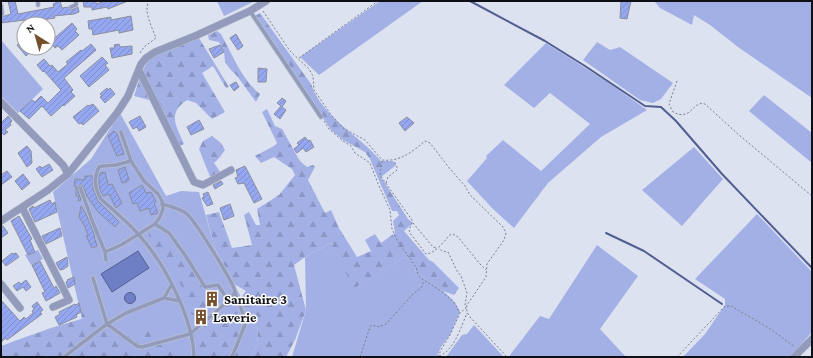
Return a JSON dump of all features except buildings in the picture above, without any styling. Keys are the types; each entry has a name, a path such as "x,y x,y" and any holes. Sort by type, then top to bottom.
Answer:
{"street":[{"path":"1,221 48,190 68,174 117,114 128,96 140,67 146,58 155,52 195,36 259,6 266,1"},
{"path":"140,67 194,182 203,185 231,170"},
{"path":"1,102 63,165 68,174"},
{"path":"22,207 69,300 53,308"},
{"path":"1,284 20,308"},
{"path":"794,357 812,339"}],"lane":[{"path":"71,7 76,5 76,1"},
{"path":"1,5 2,14"},
{"path":"250,10 321,117"},
{"path":"105,252 121,245 155,224 163,209 158,194 144,181 131,161 121,132"},
{"path":"131,161 99,167 95,178 97,192 101,199 138,234 148,246 172,284 180,301 190,334 194,357"},
{"path":"80,187 105,252 106,260"},
{"path":"162,204 187,213 228,276 234,288 234,292 246,322 232,357"},
{"path":"155,224 169,234 205,287 218,285 228,300"},
{"path":"93,278 107,324 137,346 142,347 190,334 228,300 234,292"},
{"path":"164,298 172,284"},
{"path":"64,357 107,324 126,313 164,298 180,301"}],"path":[{"path":"140,67 140,54 144,48 156,38 146,11 149,1"},
{"path":"298,59 300,56 378,1"},
{"path":"259,6 290,51 309,68 313,76 314,90 332,116 343,128 365,140 382,160 380,175 412,223 433,247 448,252 468,293 465,305 467,313 507,357"},
{"path":"677,81 669,104 673,112 684,116 689,114 698,104 705,104 739,135 812,196"},
{"path":"321,117 329,129 351,146 355,153 370,163 390,210 392,229 398,242 416,267 418,275 454,302 460,313"},
{"path":"382,160 394,160 405,156 425,141 430,143 465,186 470,195 503,227 506,233 504,240 487,264 486,277 467,304 466,308 460,313 438,357"},
{"path":"386,184 388,177 397,170 394,160"},
{"path":"412,223 409,230 410,233 426,254 431,254 450,235 454,234 486,270"},
{"path":"360,357 370,327 372,325 382,326 386,324 413,294 421,288 423,285 423,280"},
{"path":"677,357 725,306 731,306 769,328 800,351"},
{"path":"438,357 444,355 450,349 467,313"}],"green space":[{"path":"217,1 255,1 224,16"},
{"path":"380,1 423,1 319,75 300,57"},
{"path":"654,1 812,1 812,98 694,15 692,25 660,8"},
{"path":"260,13 311,84 324,107 332,116 372,151 381,161 393,161 396,165 381,177 408,219 413,223 404,231 429,260 433,262 459,288 454,295 443,291 416,273 414,262 405,257 354,289 331,243 305,257 294,265 306,310 295,340 286,357 251,357 257,344 258,329 239,300 246,291 234,284 215,248 206,215 219,212 232,248 252,245 244,215 249,212 256,225 260,225 257,209 279,195 295,175 292,169 274,157 261,163 255,156 277,143 262,112 267,109 275,126 282,129 300,161 307,167 313,165 315,167 308,180 325,213 331,210 339,228 357,257 371,251 365,240 375,234 381,243 395,233 393,221 399,215 397,211 392,211 370,159 365,152 343,140 331,130 255,16"},
{"path":"217,31 221,34 233,58 248,82 260,94 256,102 225,62 224,52 219,42 209,40 208,35"},
{"path":"199,38 229,87 226,88 213,66 202,73 225,112 212,119 196,103 187,100 177,110 175,115 176,125 184,144 179,146 157,102 134,96 143,69 152,57 172,47"},
{"path":"1,40 43,89 18,113 1,96"},
{"path":"597,42 610,50 620,47 673,83 661,99 653,103 640,100 583,60"},
{"path":"546,43 612,85 647,110 601,137 548,183 514,228 493,209 467,181 487,158 486,156 503,140 541,171 590,124 550,93 534,108 504,85"},
{"path":"764,95 812,133 812,163 749,111"},
{"path":"120,113 166,196 181,191 199,192 215,248 258,329 257,344 251,357 1,357 1,346 82,319 53,192 91,159"},
{"path":"212,136 221,143 225,150 214,163 221,173 211,179 199,149 203,141"},
{"path":"694,147 723,179 682,226 642,190"},
{"path":"757,214 812,272 812,332 790,357 683,357 705,334 725,305 725,299 695,279"},
{"path":"157,229 198,276 218,306 239,303 243,316 240,332 235,346 239,357 194,357 194,331 207,325 213,316 207,313 192,315 187,306 186,292 158,253 150,239 148,230"},
{"path":"331,243 355,287 405,257 414,262 416,273 441,290 452,300 460,312 450,335 441,347 437,357 292,357 306,310 305,257"},
{"path":"597,245 638,276 600,329 626,357 511,357 510,355 540,316 549,319"},
{"path":"38,250 43,259 31,265 25,255"},
{"path":"81,312 107,324 122,335 134,337 140,333 141,321 149,327 161,344 182,357 11,357 12,342 82,319"},
{"path":"474,325 504,357 446,357 462,335 467,334"}],"shaded area":[{"path":"138,251 149,268 112,292 101,274"},
{"path":"130,292 134,294 136,298 134,302 130,304 126,302 124,298 126,294"}],"waterway":[{"path":"470,1 545,41 645,106 661,107 676,121 722,174 812,268"},
{"path":"606,233 644,251 722,304"}],"place":[{"name":"Sanitaire 3","path":"212,299"},
{"name":"Laverie","path":"201,317"}]}
